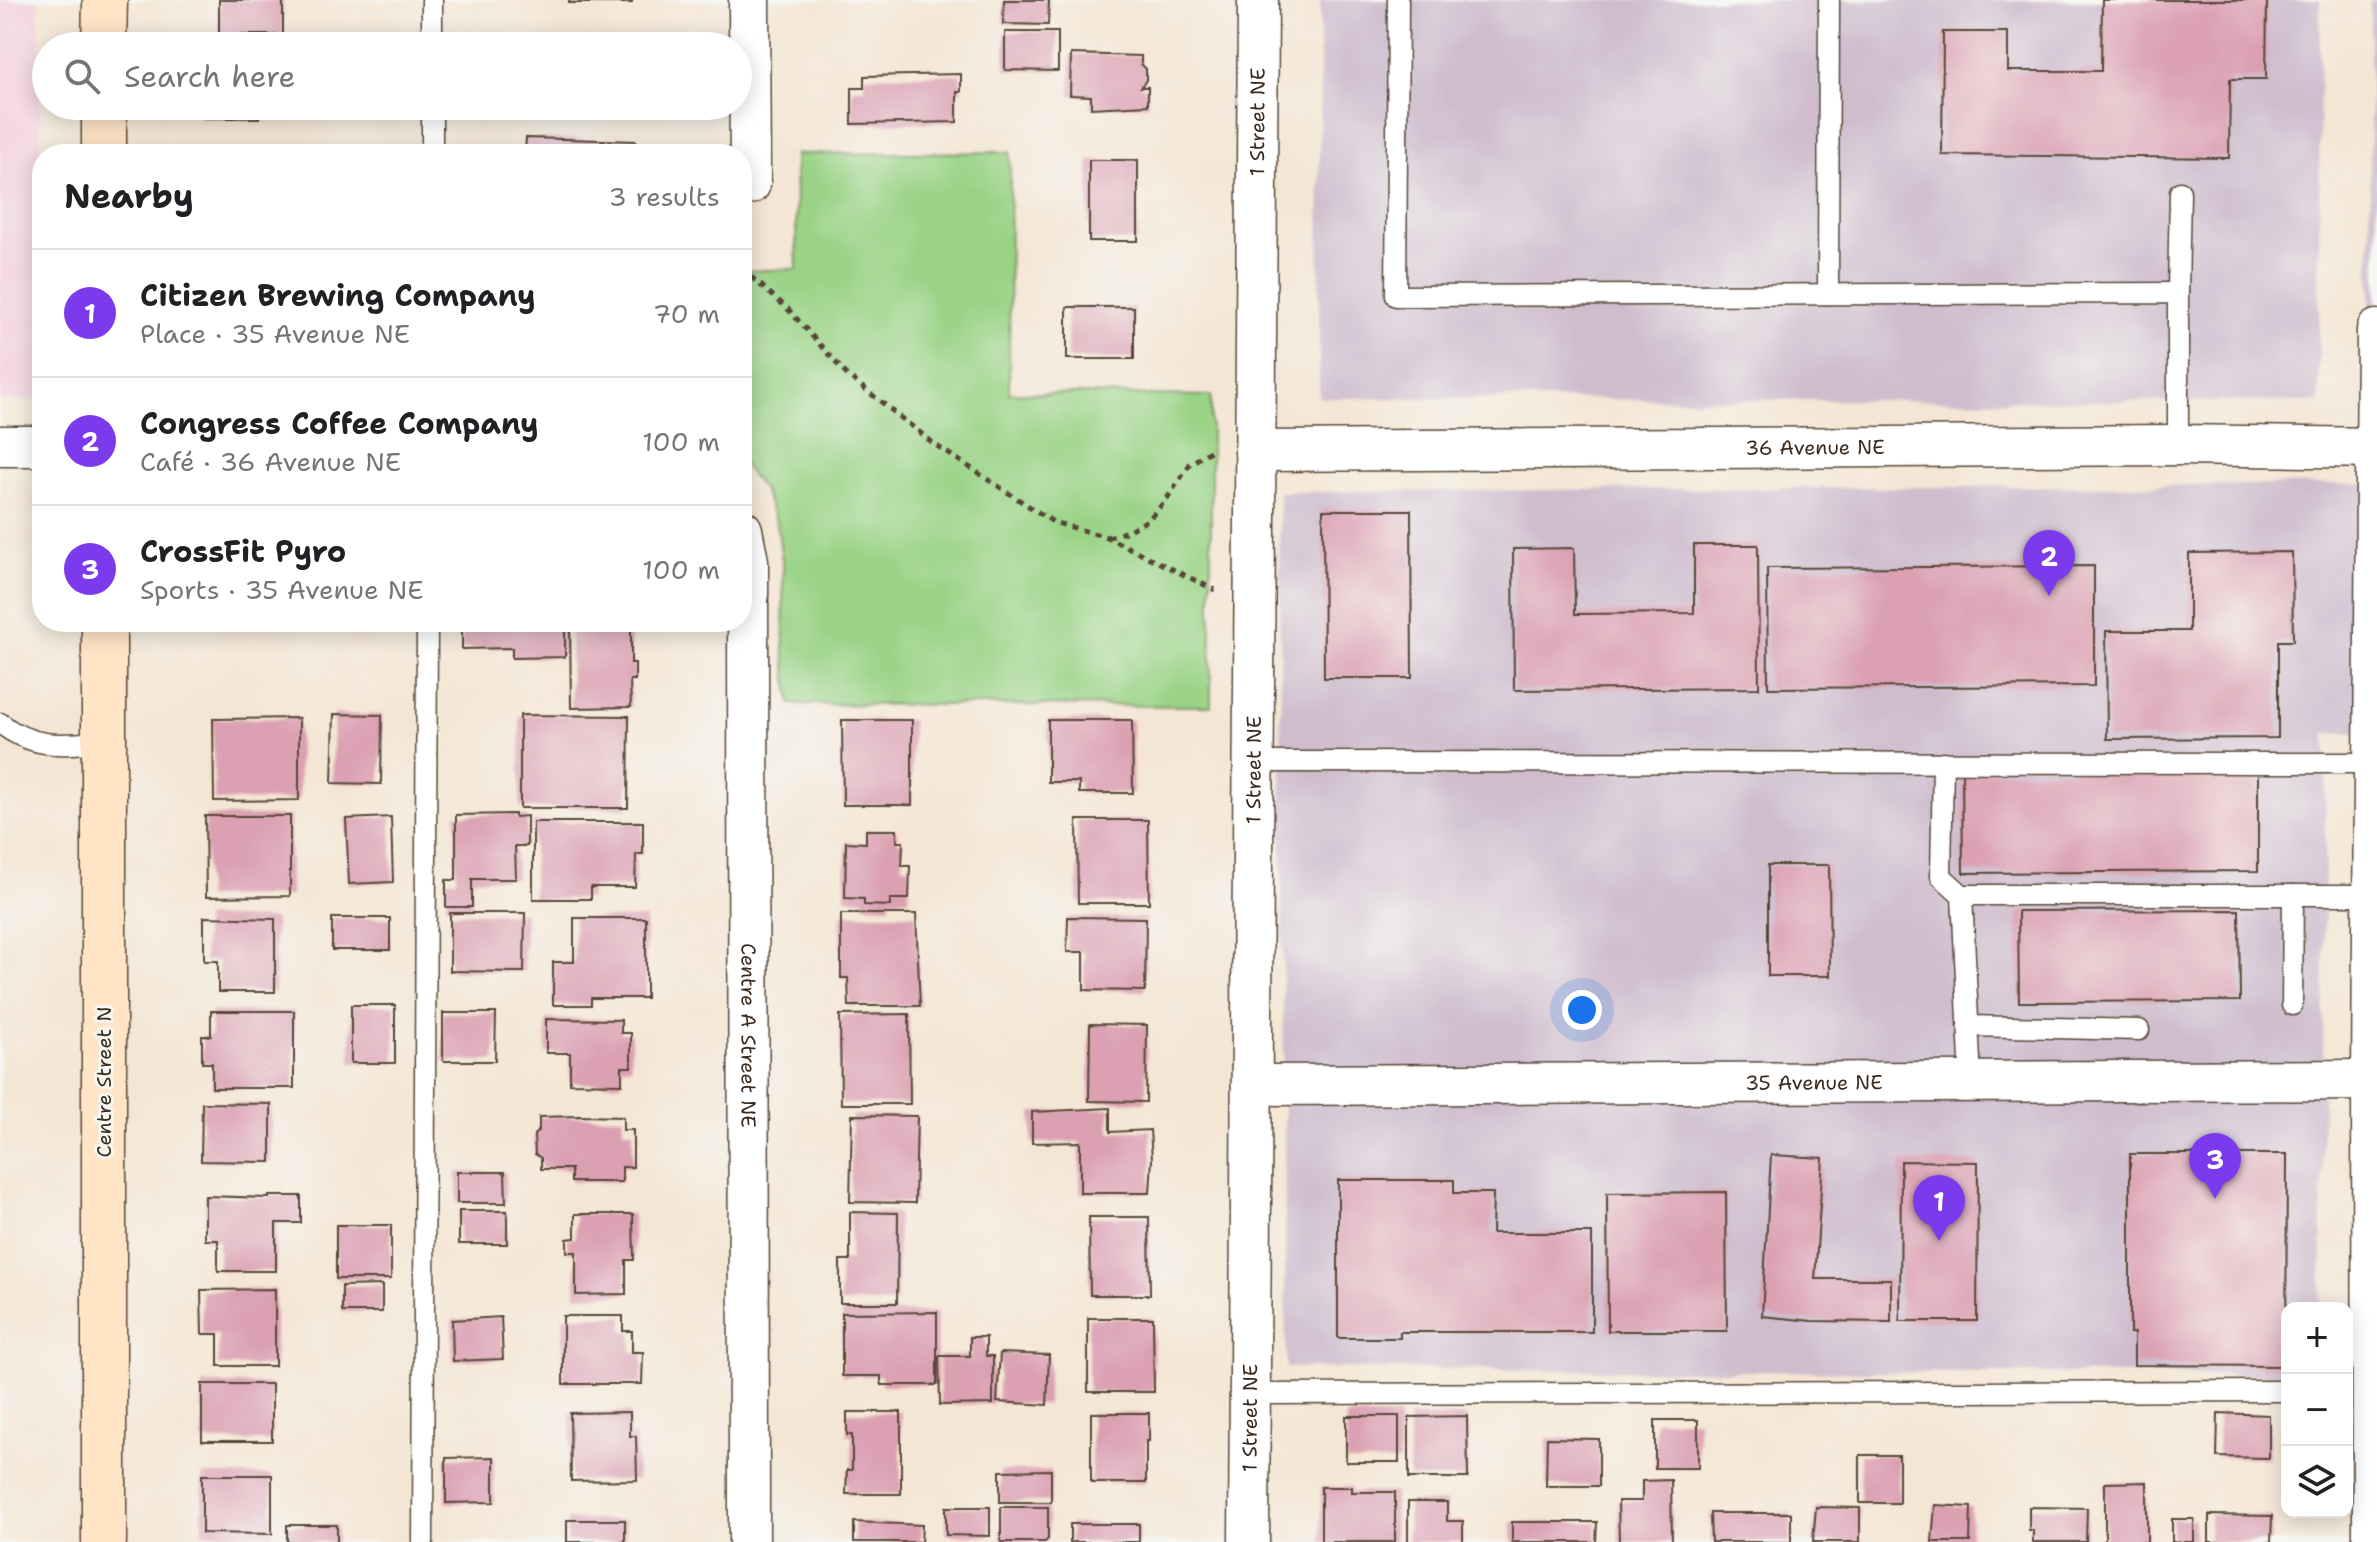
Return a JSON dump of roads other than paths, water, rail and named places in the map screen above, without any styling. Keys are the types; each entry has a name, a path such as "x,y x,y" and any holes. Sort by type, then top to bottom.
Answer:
{"main road":[{"path":"104,32 105,0"},
{"path":"104,120 104,144"},
{"name":"Centre Street N","path":"104,632 104,1542"}],"street":[{"path":"749,0 749,32"},
{"name":"1 Street NE","path":"1249,1542 1253,762 1236,449 1258,0"},
{"path":"750,120 750,144"},
{"path":"2373,1542 2366,1391 2374,1080 2377,330"},
{"name":"36 Avenue NE","path":"1236,449 2178,445 2376,448"},
{"path":"0,446 32,446"},
{"name":"Centre A Street NE","path":"748,632 749,1542"},
{"name":"35 Avenue NE","path":"1252,1085 2374,1080"}],"lane":[{"path":"432,0 432,32"},
{"path":"1398,0 1396,296 2178,293"},
{"path":"1828,294 1829,0"},
{"path":"432,120 432,144"},
{"path":"2178,445 2180,192"},
{"path":"423,1542 427,632"},
{"path":"0,723 16,735 52,746 105,741"},
{"path":"1253,762 2374,763"},
{"path":"1943,762 1941,876 1962,895 2373,895"},
{"path":"1962,895 1971,1082"},
{"path":"2292,1005 2293,895"},
{"path":"1968,1026 2139,1030"},
{"path":"1250,1394 2281,1391"}],"place":[{"name":"Congress Coffee Company","path":"2049,596"},
{"name":"CrossFit Pyro","path":"2215,1199"},
{"name":"Citizen Brewing Company","path":"1939,1241"}]}
